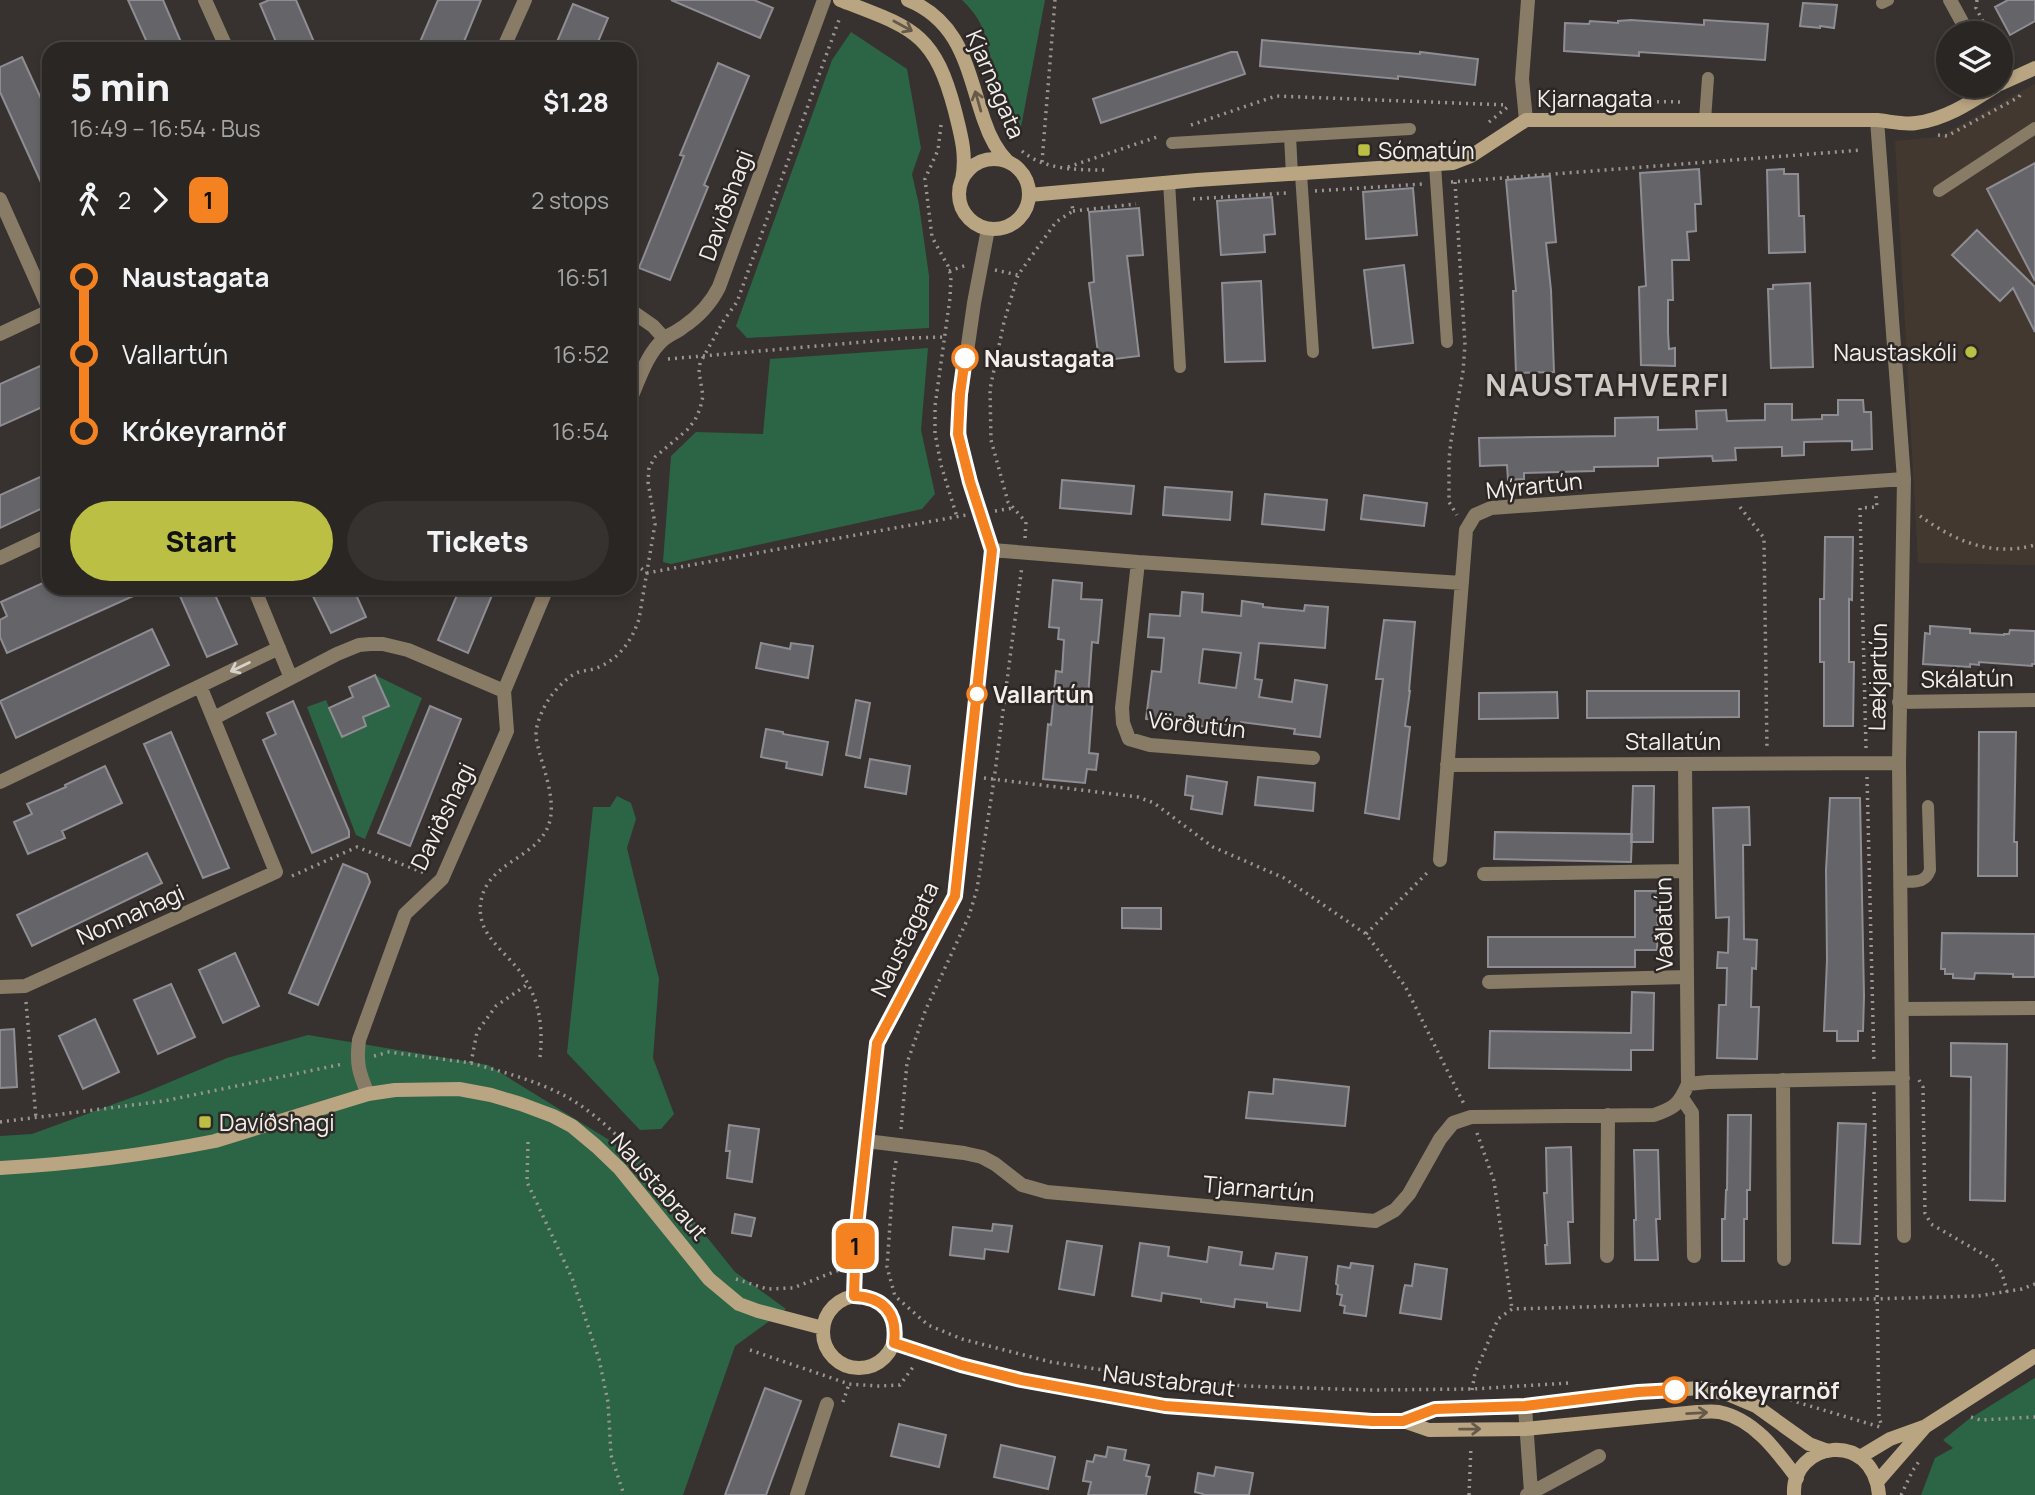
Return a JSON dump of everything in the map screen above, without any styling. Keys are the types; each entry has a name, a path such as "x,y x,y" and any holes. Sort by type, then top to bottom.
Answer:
{"street":[{"path":"205,0 224,42"},
{"path":"506,42 525,0"},
{"name":"Daviðshagi","path":"637,386 664,338 695,318 719,287 824,0"},
{"name":"Kjarnagata","path":"840,0 904,26 922,39 934,53 950,92 963,143 965,162 962,180"},
{"name":"Kjarnagata","path":"908,0 940,19 957,43 987,129 995,146 1008,162"},
{"path":"1527,120 1522,79 1528,0"},
{"path":"1950,0 1961,21"},
{"name":"Kjarnagata","path":"2013,78 2035,68"},
{"name":"Kjarnagata","path":"1029,195 1169,182 1435,165 1462,160 1527,120 1877,120 1913,124 1938,118 1977,98"},
{"name":"Lækjartún","path":"1877,120 1904,479 1899,702 1904,1236"},
{"path":"987,159 1008,162 1024,175 1029,195 1027,206 1015,222 1005,227 988,229 974,223 965,214 960,203 962,180 976,163 987,159"},
{"path":"0,199 42,294"},
{"name":"Naustagata","path":"854,1296 854,1267 877,1043 955,896 992,550 962,455 958,415 988,229"},
{"path":"0,334 42,313"},
{"path":"637,315 664,338"},
{"name":"Mýrartún","path":"1440,860 1466,530 1475,515 1491,508 1904,479"},
{"path":"0,558 42,538"},
{"path":"992,550 1462,583"},
{"name":"Vörðutún","path":"1138,562 1122,708 1123,723 1129,739 1150,745 1313,758"},
{"path":"257,595 291,677"},
{"name":"Daviðshagi","path":"368,1094 357,1061 359,1040 405,914 442,879 506,731 504,691 544,595"},
{"path":"214,718 359,645 383,644 408,650 504,691"},
{"path":"0,782 279,648"},
{"path":"200,686 276,872"},
{"name":"Skálatún","path":"1899,702 2035,700"},
{"name":"Stallatún","path":"1447,765 1899,763"},
{"name":"Vaðlatún","path":"1685,764 1685,1091"},
{"path":"1484,874 1686,871"},
{"name":"Nonnahagi","path":"0,987 25,986 276,872"},
{"path":"1489,982 1687,977"},
{"path":"1903,1009 2035,1007"},
{"path":"1471,1117 1654,1115 1672,1109 1685,1091 1708,1082 1903,1078"},
{"path":"1783,1080 1784,1259"},
{"name":"Naustabraut","path":"0,1168 120,1156 206,1143 368,1094 419,1089 459,1089 521,1104 572,1126 620,1169 709,1279 738,1304 823,1328"},
{"path":"1685,1091 1692,1113 1694,1256"},
{"path":"1607,1256 1608,1115"},
{"name":"Tjarnartún","path":"866,1141 982,1157 1022,1185 1047,1192 1375,1222 1395,1210 1409,1194 1440,1139 1453,1123 1471,1117"},
{"path":"854,1296 866,1296 878,1301 893,1319 896,1331 889,1354 880,1362 857,1369 835,1360 828,1351 823,1328 825,1319 836,1304 854,1296"},
{"name":"Naustabraut","path":"894,1343 961,1365 1021,1380 1165,1406 1403,1421 1429,1430 1525,1429 1719,1412 1745,1422 1776,1449 1797,1478"},
{"path":"1879,1488 1868,1463 1860,1457 1891,1439 1926,1426 2035,1356"},
{"name":"Naustabraut","path":"1403,1421 1435,1409 1525,1406 1638,1392 1701,1388 1730,1395 1756,1406 1809,1444 1828,1451 1850,1452 1860,1457"},
{"path":"797,1495 827,1404"},
{"path":"1525,1406 1529,1494 1599,1456"},
{"path":"1879,1488 1926,1426"},
{"path":"1794,1495 1797,1478 1804,1465 1815,1456 1828,1451"}],"lane":[{"path":"1705,120 1708,78"},
{"path":"1939,191 2035,128"},
{"path":"1172,137 1290,136 1410,130"},
{"path":"1290,136 1302,192 1313,352"},
{"path":"1435,165 1447,342"},
{"path":"1169,182 1180,367"},
{"path":"1900,882 1921,881 1927,877 1930,870 1928,806"}],"path":[{"path":"1041,163 1055,0"},
{"path":"1977,0 1976,8 1983,21"},
{"path":"540,1057 540,1015 528,984 517,967 486,934 480,913 483,892 494,874 541,839 550,820 551,800 536,736 543,709 567,679 577,672 599,667 609,661 628,643 639,619 655,524 648,482 649,468 655,457 687,430 700,409 703,396 700,363 737,302 840,17 830,19 819,15"},
{"path":"1935,135 1947,136 2019,97 2024,89"},
{"path":"1185,127 1276,96 1508,105"},
{"path":"939,118 940,142 925,179 932,237 951,276 935,406 935,433 940,465 957,517"},
{"path":"1015,145 1027,156 1041,163 1066,168 1172,137"},
{"path":"1473,1389 1272,1387 1168,1380 1051,1362 962,1339 928,1325 895,1296 887,1267 893,1181 907,1063 926,1009 969,916 977,889 995,780 1023,553 1026,522 1008,502 990,440 990,389 1004,322 1018,275 1056,222 1073,211 1170,201 1879,149"},
{"path":"1066,168 1073,211"},
{"path":"1455,181 1465,345 1451,441 1449,502 1466,530"},
{"path":"649,361 945,337"},
{"path":"1876,481 1877,507 1860,508 1879,1417 1882,1428 1891,1439"},
{"path":"1728,491 1764,538 1768,763"},
{"path":"1903,503 1943,532 1972,545 2024,548 2035,545"},
{"path":"637,565 647,573 1013,508"},
{"path":"968,776 1138,797 1154,803 1213,847 1284,878 1366,934 1405,986 1471,1117 1494,1181 1512,1309"},
{"path":"276,872 289,877 357,847 442,879"},
{"path":"1366,934 1440,860"},
{"path":"471,1063 477,1032 496,1006 528,984"},
{"path":"25,986 36,1118"},
{"path":"0,1122 164,1101 389,1052 471,1063 516,1076 567,1097 613,1131 652,1175 700,1239"},
{"path":"1903,1078 1919,1080 1923,1087 1925,1213 1931,1224 1993,1260 2003,1273 2007,1292"},
{"path":"528,1142 527,1182 572,1278 599,1359 608,1402 611,1455 624,1495"},
{"path":"730,1273 737,1279 767,1289 793,1288 832,1271 854,1267"},
{"path":"1471,1408 1475,1373 1498,1320 1512,1309 1978,1296 2022,1289 2035,1284"},
{"path":"750,1350 849,1384 900,1385 913,1367"},
{"path":"1965,1414 1980,1420 2035,1417"},
{"path":"1469,1495 1471,1430"},
{"path":"1901,1495 1913,1470 1927,1451"},
{"path":"1902,1455 1913,1470"}],"shaded area":[{"name":"Naustaskóli","path":"2035,84 2035,565 1918,563 1895,141 1938,137"}],"green space":[{"path":"962,0 1045,0 1021,127 998,82 978,19"},
{"path":"851,32 907,69 921,148 912,174 929,276 929,328 747,338 736,326 832,60"},
{"path":"928,348 921,430 935,494 922,509 671,564 663,562 671,456 696,432 763,434 770,359"},
{"path":"375,675 422,698 365,839 356,835 307,707 326,700 342,737 366,726 363,717 388,706"},
{"path":"617,796 631,803 636,819 627,848 659,979 653,1058 674,1114 661,1129 640,1130 567,1053 593,807 610,807"},
{"path":"308,1035 488,1065 648,1164 735,1272 786,1309 735,1346 683,1495 0,1495 0,1136 32,1134 144,1093 227,1058"},
{"path":"2035,1378 2035,1495 1921,1495 1935,1458 1953,1448 1943,1440 1969,1419"}],"building":[{"path":"128,0 163,0 181,42 147,42"},
{"path":"269,0 296,0 314,42 276,42 260,4"},
{"path":"438,0 481,0 464,42 420,42"},
{"path":"671,0 754,0 773,8 760,38"},
{"path":"2008,0 2035,0 2035,21 2013,33 2013,21 2002,21 1995,7"},
{"path":"1803,3 1837,5 1834,28 1800,26"},
{"path":"573,4 608,18 598,42 557,42"},
{"path":"1631,20 1704,25 1704,20 1768,24 1765,60 1639,52 1639,56 1564,51 1565,23 1618,23"},
{"path":"1262,40 1478,59 1475,85 1398,76 1398,79 1260,66"},
{"path":"1237,52 1245,74 1101,123 1093,99"},
{"path":"22,57 42,101 42,185 0,92 0,67"},
{"path":"718,63 749,76 704,185 708,187 670,280 639,268 684,156 680,155"},
{"path":"2035,163 2035,281 1987,189"},
{"path":"1699,169 1701,204 1695,204 1696,231 1687,232 1689,260 1672,260 1673,300 1668,300 1668,333 1669,349 1675,348 1675,366 1641,365 1639,287 1646,286 1640,173"},
{"path":"1784,169 1784,174 1798,174 1799,216 1804,216 1805,252 1769,253 1767,170"},
{"path":"1550,176 1556,242 1546,243 1554,372 1516,373 1513,291 1516,291 1506,180"},
{"path":"1413,188 1417,235 1366,239 1363,192"},
{"path":"1272,197 1275,234 1264,235 1265,252 1221,255 1217,201"},
{"path":"1139,208 1143,255 1127,256 1139,356 1099,361 1089,283 1094,282 1089,212"},
{"path":"1977,230 2035,287 2035,332 2013,288 2000,301 1952,255"},
{"path":"1404,265 1413,343 1373,348 1364,270"},
{"path":"1261,281 1265,361 1225,362 1222,283"},
{"path":"1810,283 1813,367 1771,368 1768,289 1773,289 1773,285"},
{"path":"42,365 42,407 0,426 0,384"},
{"path":"1838,400 1863,400 1864,412 1871,412 1872,449 1852,450 1852,441 1804,442 1804,455 1782,456 1782,447 1735,448 1736,460 1713,461 1712,456 1658,458 1658,466 1594,467 1594,471 1524,473 1524,479 1508,480 1507,465 1480,466 1479,438 1615,436 1615,418 1658,417 1658,430 1697,429 1696,411 1726,410 1727,421 1765,420 1765,404 1792,404 1792,420 1822,419 1822,415 1838,415"},
{"path":"42,476 42,508 0,528 0,495"},
{"path":"1062,480 1134,486 1131,514 1060,508"},
{"path":"1165,487 1232,492 1230,520 1163,515"},
{"path":"1265,494 1327,500 1324,530 1262,524"},
{"path":"1364,495 1427,503 1424,526 1361,519"},
{"path":"1825,537 1853,537 1849,662 1854,662 1853,726 1824,726 1820,599 1824,599"},
{"path":"1053,580 1082,583 1081,599 1102,600 1098,643 1092,642 1088,697 1093,697 1089,753 1098,754 1096,770 1087,769 1085,783 1043,779 1056,671 1062,672 1064,640 1058,639 1059,628 1049,627"},
{"path":"42,583 42,595 135,595 7,653 0,637 0,620 7,616 1,602"},
{"path":"1182,592 1203,594 1202,612 1241,616 1242,601 1263,604 1263,607 1304,611 1305,605 1328,607 1325,648 1259,643 1255,679 1262,680 1259,697 1292,702 1295,680 1327,685 1320,737 1294,734 1295,729 1241,722 1240,726 1223,724 1222,731 1146,719 1152,671 1161,672 1164,638 1148,637 1150,614 1180,616","holes":["1203,649 1241,653 1236,688 1199,683"]},
{"path":"215,595 237,644 207,657 180,596"},
{"path":"312,595 356,595 366,617 331,633"},
{"path":"457,595 492,595 468,653 438,640"},
{"path":"1384,620 1415,622 1405,726 1410,727 1399,819 1365,813 1383,679 1376,679"},
{"path":"1930,626 1970,629 1970,633 2004,635 2009,634 2010,630 2035,631 2035,664 2032,666 1979,662 1979,665 1970,664 1970,667 1923,664 1925,633 1930,634"},
{"path":"152,629 169,665 16,738 0,701"},
{"path":"761,643 790,649 791,643 813,646 808,678 756,668"},
{"path":"375,675 389,706 363,717 366,726 342,737 329,708 353,697 349,687"},
{"path":"1587,691 1739,691 1739,717 1587,718"},
{"path":"1557,692 1558,718 1479,719 1479,693"},
{"path":"856,700 870,703 860,758 846,755"},
{"path":"293,701 349,831 349,837 312,853 263,740 276,734 267,713"},
{"path":"430,706 461,719 410,846 378,833"},
{"path":"766,729 828,742 822,775 786,768 787,762 761,757"},
{"path":"171,732 229,868 203,878 144,744"},
{"path":"1979,732 2016,732 2014,842 2017,842 2017,876 1978,876"},
{"path":"870,759 910,766 906,794 865,787"},
{"path":"105,766 122,803 62,831 65,838 28,854 14,822 32,814 27,804"},
{"path":"1187,776 1227,782 1222,814 1191,809 1193,796 1185,795"},
{"path":"1258,777 1315,783 1313,811 1255,805"},
{"path":"1633,786 1654,786 1653,842 1631,842"},
{"path":"1830,798 1860,798 1864,996 1863,1031 1858,1031 1858,1041 1837,1041 1837,1031 1824,1031 1827,960 1826,870"},
{"path":"1749,807 1750,845 1743,845 1744,939 1757,940 1756,969 1752,968 1751,1007 1759,1007 1757,1059 1717,1058 1719,1005 1726,1005 1727,968 1717,968 1718,952 1728,953 1729,917 1716,918 1713,808"},
{"path":"1495,832 1632,834 1631,862 1494,859"},
{"path":"147,853 162,883 32,946 17,915"},
{"path":"343,864 367,874 370,882 318,1005 289,993"},
{"path":"1635,891 1658,891 1657,950 1635,950 1635,967 1488,967 1488,937 1635,937"},
{"path":"1122,908 1161,908 1161,929 1122,928"},
{"path":"1942,933 2035,934 2035,977 1975,973 1974,979 1953,978 1953,974 1945,974 1945,969 1941,969"},
{"path":"235,953 259,1006 223,1023 199,970"},
{"path":"171,984 195,1037 158,1054 134,1000"},
{"path":"1632,992 1654,993 1653,1050 1631,1050 1631,1070 1489,1068 1490,1031 1631,1033"},
{"path":"95,1019 119,1072 83,1089 59,1036"},
{"path":"14,1029 17,1087 0,1088 0,1030"},
{"path":"1951,1043 2007,1044 2005,1201 1970,1200 1971,1077 1951,1076"},
{"path":"1274,1079 1349,1087 1345,1126 1246,1118 1249,1092 1273,1094"},
{"path":"1728,1115 1751,1115 1750,1190 1747,1190 1747,1219 1744,1219 1744,1261 1722,1261"},
{"path":"1838,1123 1866,1124 1860,1244 1833,1243"},
{"path":"729,1125 759,1129 752,1182 727,1178"},
{"path":"1571,1147 1573,1222 1568,1222 1570,1263 1546,1264 1546,1148"},
{"path":"1634,1150 1658,1150 1658,1260 1635,1260"},
{"path":"735,1214 755,1218 751,1236 732,1233"},
{"path":"993,1224 1012,1226 1008,1252 985,1249 984,1259 950,1255 953,1227 992,1231"},
{"path":"1067,1241 1102,1246 1094,1295 1059,1289"},
{"path":"1140,1243 1169,1247 1168,1256 1207,1262 1209,1247 1242,1252 1240,1265 1273,1269 1276,1253 1307,1257 1300,1311 1235,1299 1234,1307 1162,1293 1161,1301 1132,1296"},
{"path":"1351,1263 1373,1266 1366,1316 1344,1313 1345,1306 1340,1305 1342,1295 1337,1294 1336,1284 1338,1266 1350,1268"},
{"path":"1415,1264 1447,1269 1441,1319 1400,1313 1405,1285 1412,1286"},
{"path":"765,1388 801,1401 766,1495 725,1495"},
{"path":"899,1424 946,1435 939,1467 891,1456"},
{"path":"1001,1445 1055,1457 1048,1489 994,1477"},
{"path":"1108,1447 1126,1450 1124,1460 1149,1465 1146,1476 1150,1477 1146,1495 1088,1495 1091,1482 1083,1481 1087,1461 1093,1462 1095,1455 1106,1457"},
{"path":"1216,1467 1253,1473 1249,1495 1203,1495 1195,1492 1198,1473 1214,1476"}],"bus line":[{"name":"1","path":"965,358 958,434 992,550 955,896 877,1043 856,1235 854,1296 866,1296 887,1309 896,1331 894,1343 961,1365 1021,1380 1165,1406 1403,1421 1435,1409 1525,1406 1675,1390"}],"place":[{"name":"Sómatún","path":"1364,150"},
{"name":"Naustaskóli","path":"1971,352"},
{"name":"Naustagata","path":"965,358"},
{"name":"Vallartún","path":"977,694"},
{"name":"Davíðshagi","path":"205,1122"},
{"name":"Krókeyrarnöf","path":"1675,1390"}],"district":[{"name":"NAUSTAHVERFI","path":"1608,384"}]}
